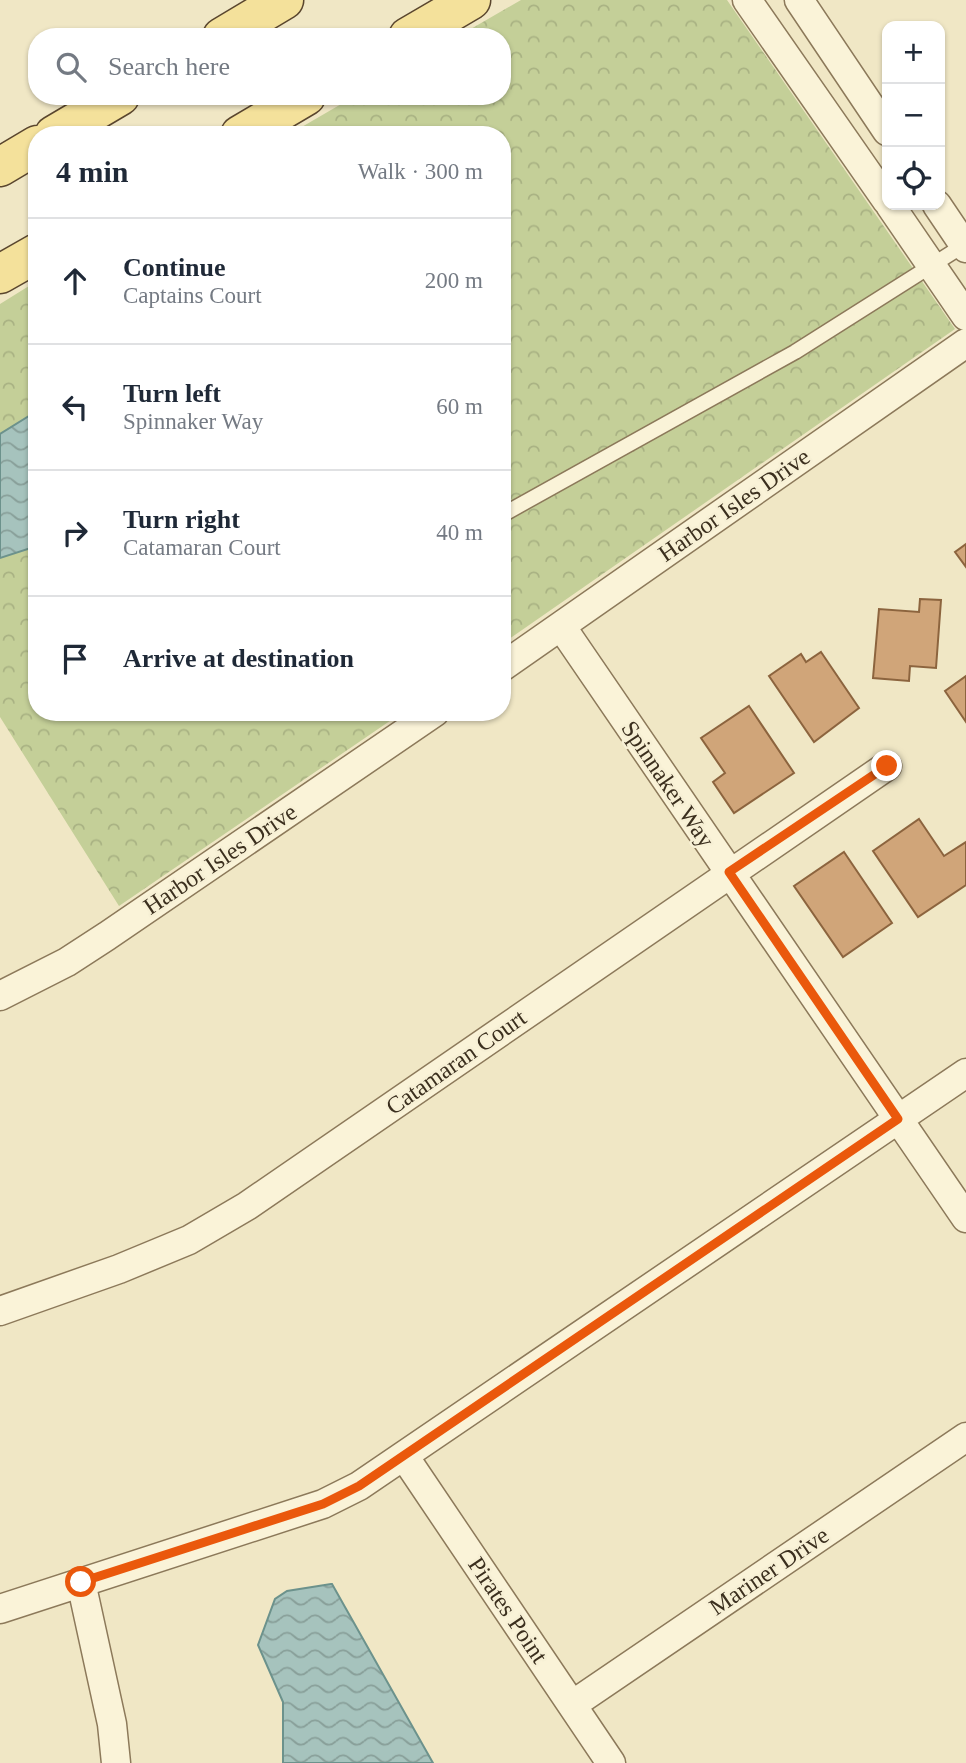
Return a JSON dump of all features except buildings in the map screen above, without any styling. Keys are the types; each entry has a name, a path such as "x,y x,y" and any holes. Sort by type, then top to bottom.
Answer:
{"main road":[{"path":"237,28 284,0"},
{"path":"423,28 471,0"},
{"path":"69,126 105,105"},
{"path":"255,126 291,105"},
{"path":"0,167 28,150"},
{"path":"0,274 28,258"}],"street":[{"path":"747,0 882,193"},
{"path":"799,0 882,124"},
{"path":"894,210 966,316"},
{"path":"940,210 965,247"},
{"name":"Harbor Isles Drive","path":"511,659 966,343"},
{"name":"Spinnaker Way","path":"561,626 966,1218"},
{"name":"Harbor Isles Drive","path":"0,996 77,956 422,721"},
{"name":"Catamaran Court","path":"0,1311 119,1269 189,1240 247,1206 729,872 887,766"},
{"path":"0,1609 323,1504 359,1486 966,1073"},
{"name":"Mariner Drive","path":"572,1705 966,1437"},
{"name":"Pirates Point","path":"404,1456 611,1763"},
{"path":"81,1582 112,1724 116,1763"}],"lane":[{"path":"511,510 702,407 965,247"}],"green space":[{"path":"521,0 727,0 955,329 511,638 511,126 303,126 340,105 511,105 511,28 473,28"},
{"path":"28,287 28,417 0,434 0,304"},
{"path":"28,549 28,721 390,721 119,906 0,717 0,558"}],"water":[{"path":"28,417 28,549 0,558 0,434"},
{"path":"332,1584 433,1763 283,1763 283,1702 258,1645 275,1599 287,1591"}],"route":[{"path":"81,1582 323,1504 359,1486 898,1119 729,872 887,766"}]}
